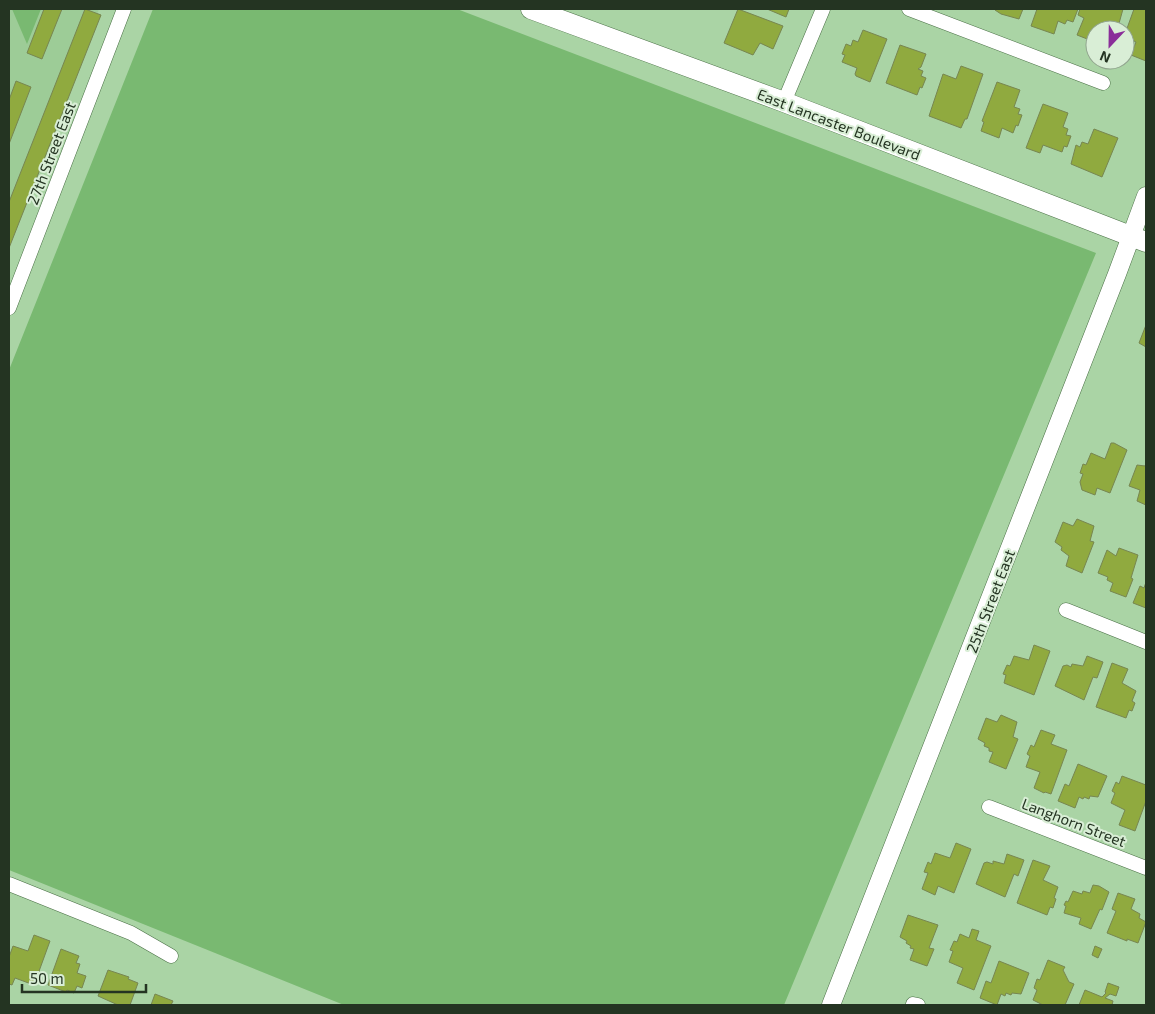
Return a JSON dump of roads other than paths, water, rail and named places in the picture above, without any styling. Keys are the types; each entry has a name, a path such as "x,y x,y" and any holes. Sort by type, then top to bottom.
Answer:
{"main road":[{"name":"East Lancaster Boulevard","path":"532,9 784,102 1139,239"}],"street":[{"name":"27th Street East","path":"9,308 124,9"},
{"path":"784,102 822,9"},
{"path":"909,9 1103,83"},
{"name":"25th Street East","path":"831,1005 1139,239 1146,196"},
{"path":"1066,610 1146,642"},
{"name":"Langhorn Street","path":"989,807 1146,868"},
{"path":"9,884 131,933 171,956"}]}
